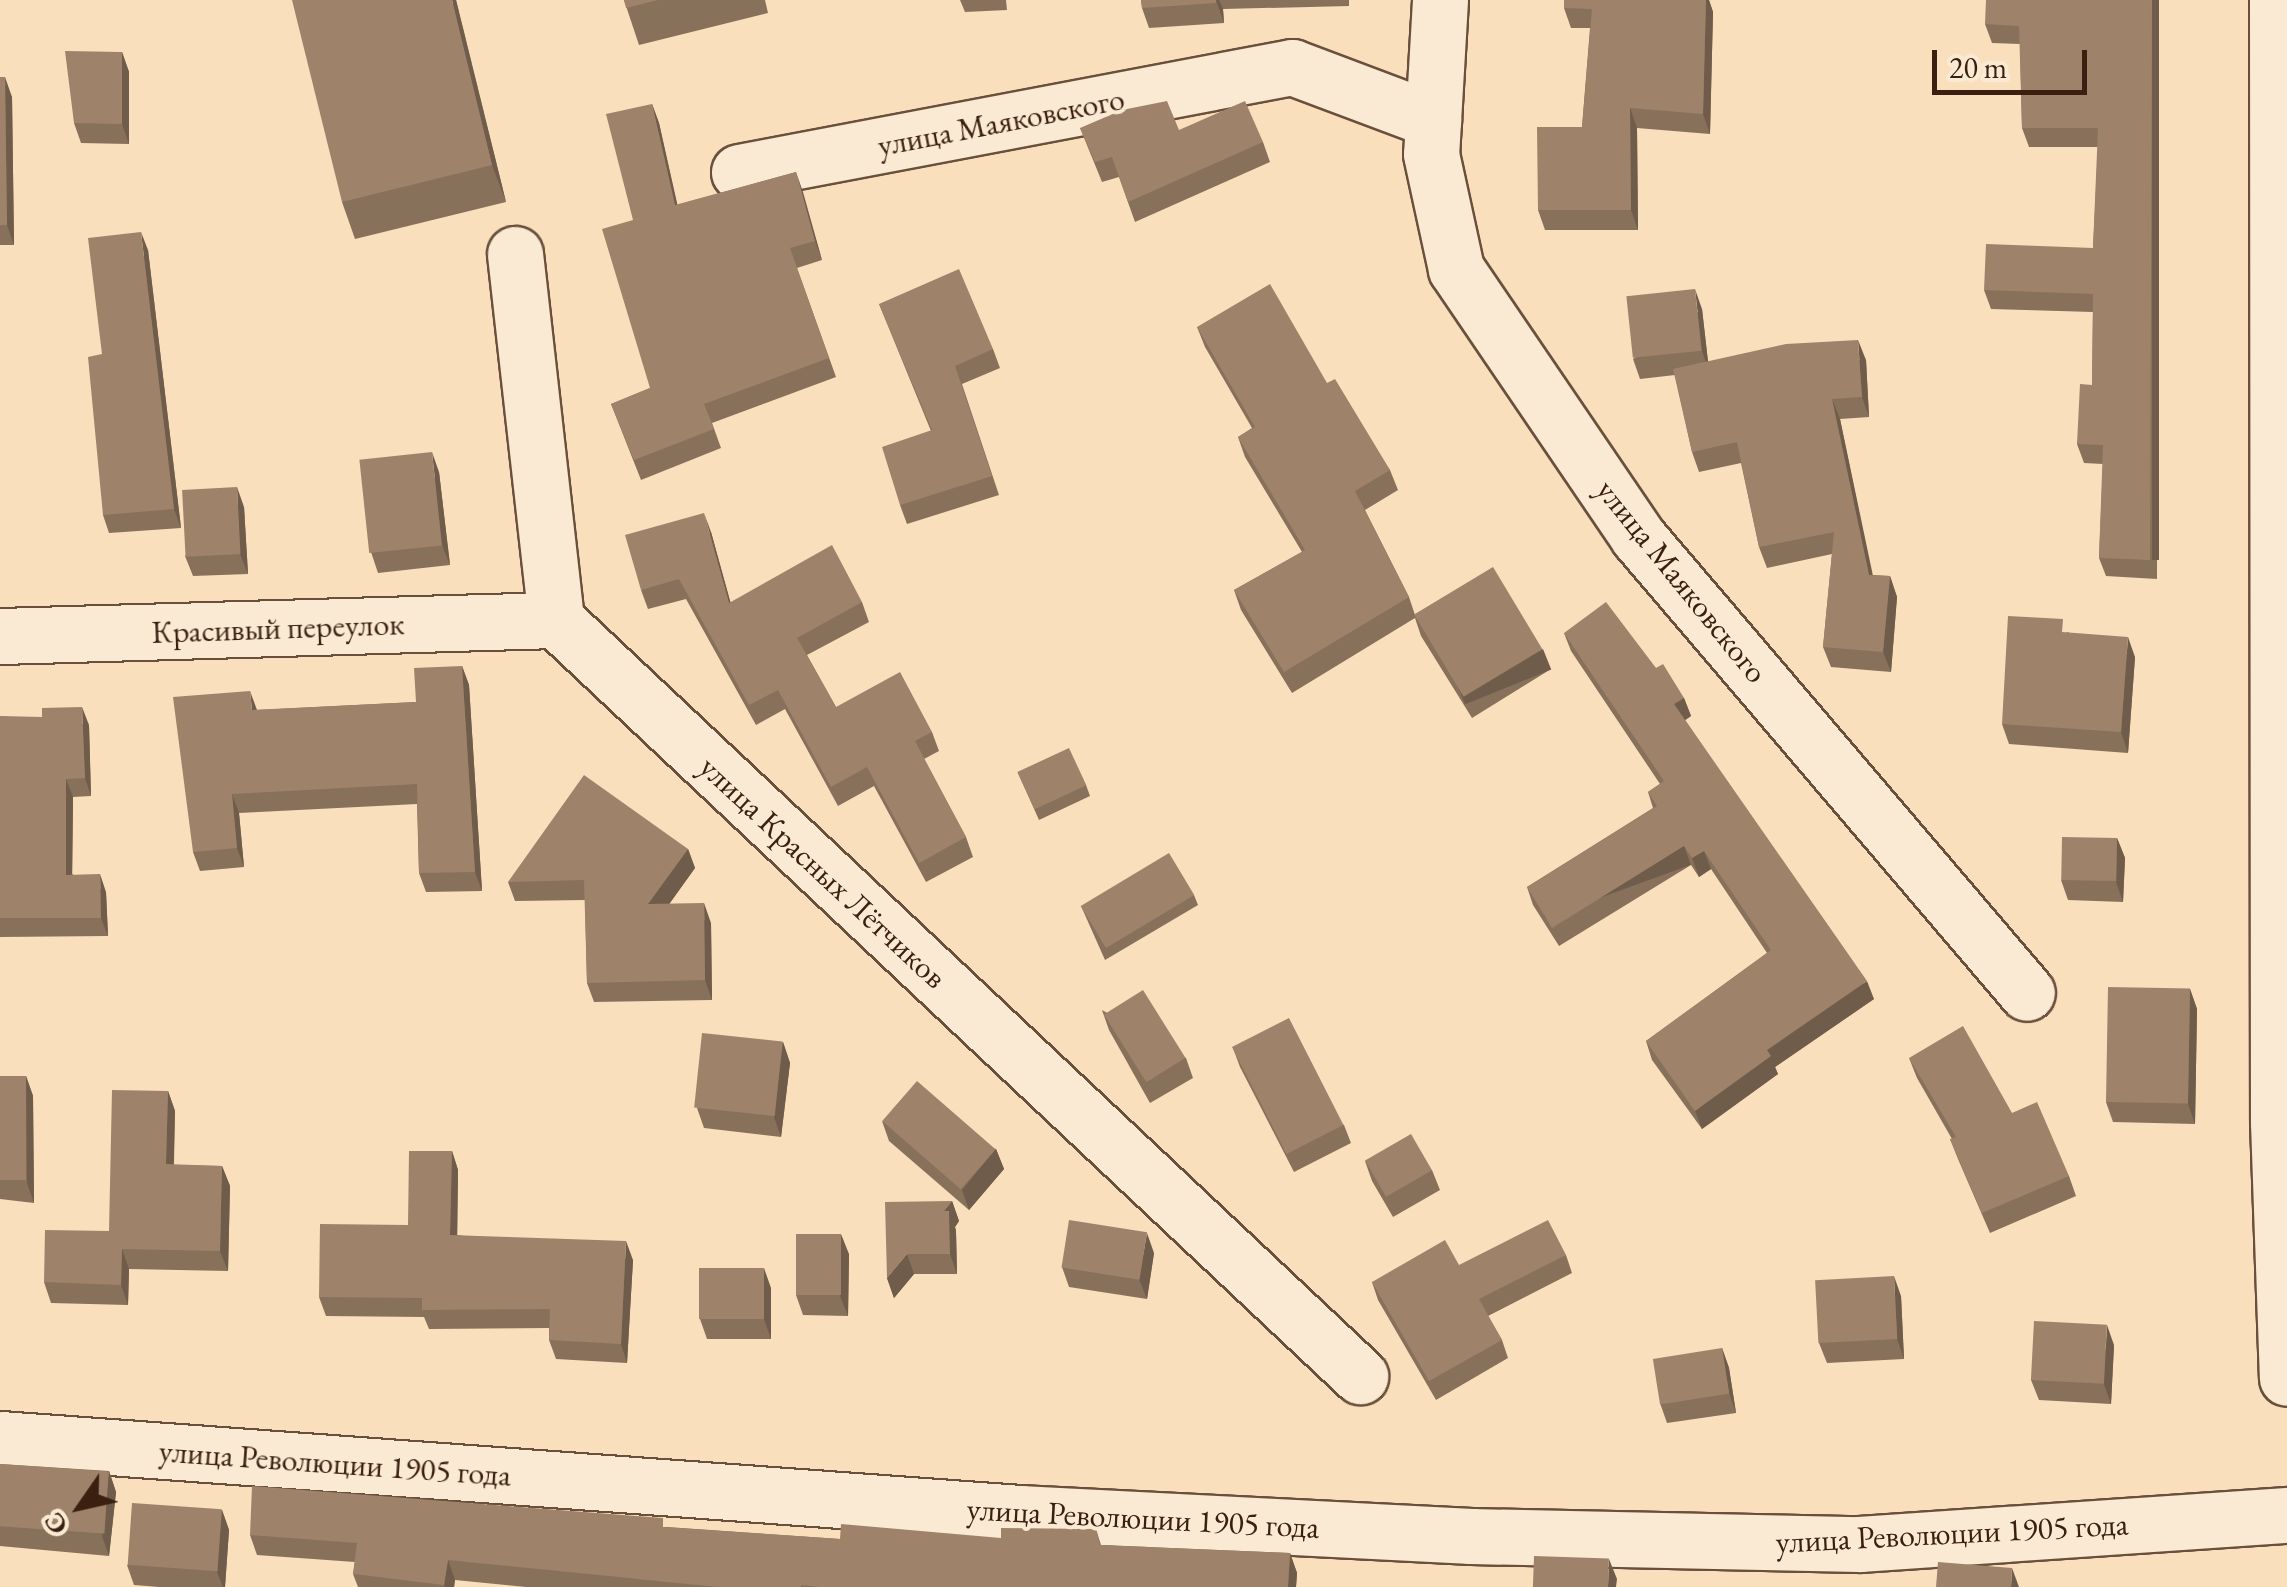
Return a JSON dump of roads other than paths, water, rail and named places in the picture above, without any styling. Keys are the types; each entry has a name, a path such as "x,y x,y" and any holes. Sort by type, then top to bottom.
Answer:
{"street":[{"name":"улица Маяковского","path":"1440,0 1431,154 1456,269 1617,506 2027,993"},
{"path":"2277,0 2278,1122 2287,1378"},
{"name":"улица Маяковского","path":"739,172 1292,67 1433,120"},
{"path":"515,254 556,620"},
{"name":"Красивый переулок","path":"0,636 556,620"},
{"name":"улица Красных Лётчиков","path":"556,620 1360,1376"},
{"name":"улица Революции 1905 года","path":"0,1439 999,1512 1472,1536 1859,1544 2287,1515"}]}
